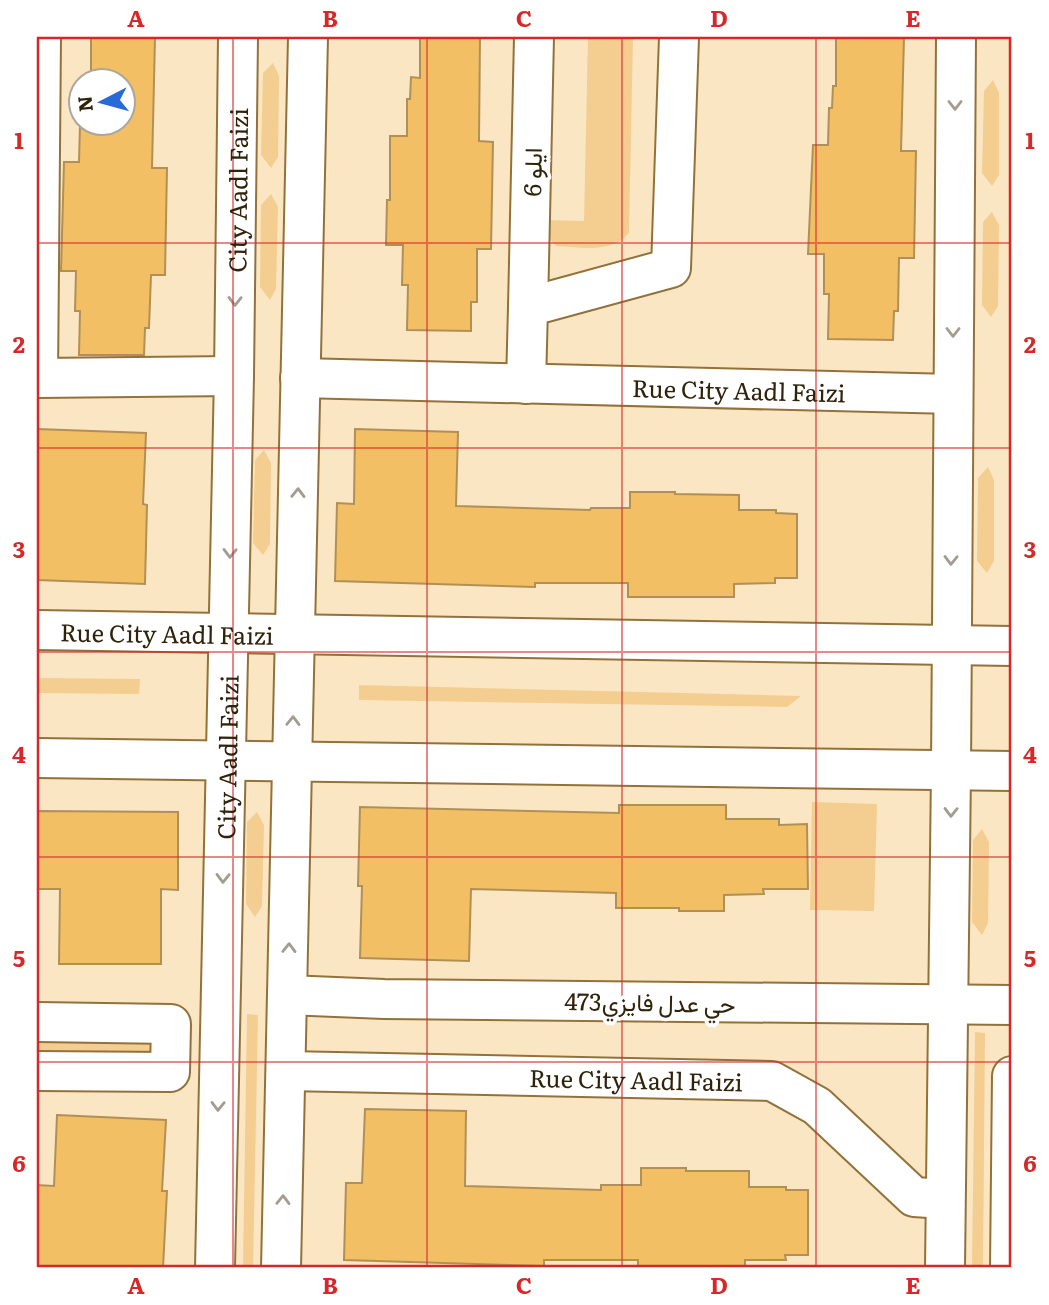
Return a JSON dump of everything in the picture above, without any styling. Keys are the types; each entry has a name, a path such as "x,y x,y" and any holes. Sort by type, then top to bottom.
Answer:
{"street":[{"path":"41,37 38,378 234,376"},
{"name":"City Aadl Faizi","path":"215,1268 234,376 238,37"},
{"name":"Rue City Aadl Faizi","path":"281,1268 308,37"},
{"name":"ايلو 6","path":"528,307 534,37"},
{"path":"526,384 528,307 671,268 679,37"},
{"path":"944,1268 951,770 956,37"},
{"name":"Rue City Aadl Faizi","path":"300,378 953,394"},
{"name":"Rue City Aadl Faizi","path":"37,630 229,631 1012,646"},
{"path":"37,758 1012,771"},
{"name":"473حي عدل فايزي","path":"287,995 384,999 1012,1005"},
{"path":"37,1022 171,1024 170,1072 37,1071"},
{"name":"Rue City Aadl Faizi","path":"286,1071 772,1082 817,1106 914,1197 945,1199"},
{"path":"1010,1268 1012,1076"}],"shaded area":[{"path":"588,37 633,37 629,233 622,240 605,247 556,246 544,233 544,220 584,221"},
{"path":"273,63 279,76 278,157 271,168 261,155 263,73"},
{"path":"993,80 999,93 999,175 992,186 982,173 984,91"},
{"path":"271,194 278,207 276,289 270,300 260,287 261,205"},
{"path":"992,212 999,225 998,306 991,317 982,305 983,222"},
{"path":"264,450 271,463 270,544 263,555 253,543 255,460"},
{"path":"988,467 994,480 994,561 987,573 977,561 978,478"},
{"path":"37,678 140,679 139,694 37,693"},
{"path":"359,685 801,696 787,707 359,700"},
{"path":"812,802 877,804 874,911 810,910"},
{"path":"257,812 264,825 262,906 255,917 246,904 247,822"},
{"path":"982,829 989,842 988,923 982,935 972,922 973,840"},
{"path":"247,1014 258,1015 253,1268 243,1268"},
{"path":"37,1031 159,1033 158,1062 37,1060"},
{"path":"975,1032 985,1033 983,1268 972,1268"}],"building":[{"path":"91,37 155,37 152,168 167,168 165,275 151,275 149,328 145,328 144,355 79,355 80,311 75,311 76,271 61,271 64,162 79,162 80,136 136,136 136,66 91,66"},
{"path":"420,37 480,37 479,141 493,142 491,249 477,249 477,302 471,302 471,331 407,330 408,285 402,285 403,245 386,245 387,200 390,200 390,136 407,136 407,99 410,99 411,77 420,78"},
{"path":"836,37 904,37 901,151 916,151 914,258 899,258 898,311 894,311 893,340 828,339 829,294 824,294 824,254 808,254 813,145 828,145 829,108 832,108 833,86 836,86"},
{"path":"37,429 146,433 143,504 147,505 145,584 37,580"},
{"path":"355,429 458,432 456,506 590,510 630,508 630,492 675,492 739,495 739,510 776,510 776,513 797,514 797,578 775,578 775,583 734,584 734,597 628,597 628,583 535,583 535,587 335,581 337,503 354,504"},
{"path":"619,805 726,805 726,819 779,819 779,825 807,824 808,889 763,889 764,894 724,895 724,911 679,911 679,908 616,908 616,893 471,889 469,961 360,958 360,807 619,813"},
{"path":"37,811 178,812 178,890 161,889 161,964 59,964 60,889 37,889"},
{"path":"365,1109 466,1111 465,1186 601,1190 601,1185 641,1185 641,1168 686,1168 686,1171 749,1171 749,1187 808,1190 808,1255 785,1255 786,1260 745,1260 745,1268 638,1268 638,1260 544,1260 544,1266 344,1260 346,1183 362,1183"},
{"path":"57,1115 166,1120 162,1191 167,1191 163,1268 37,1266 37,1185 54,1186"}]}
